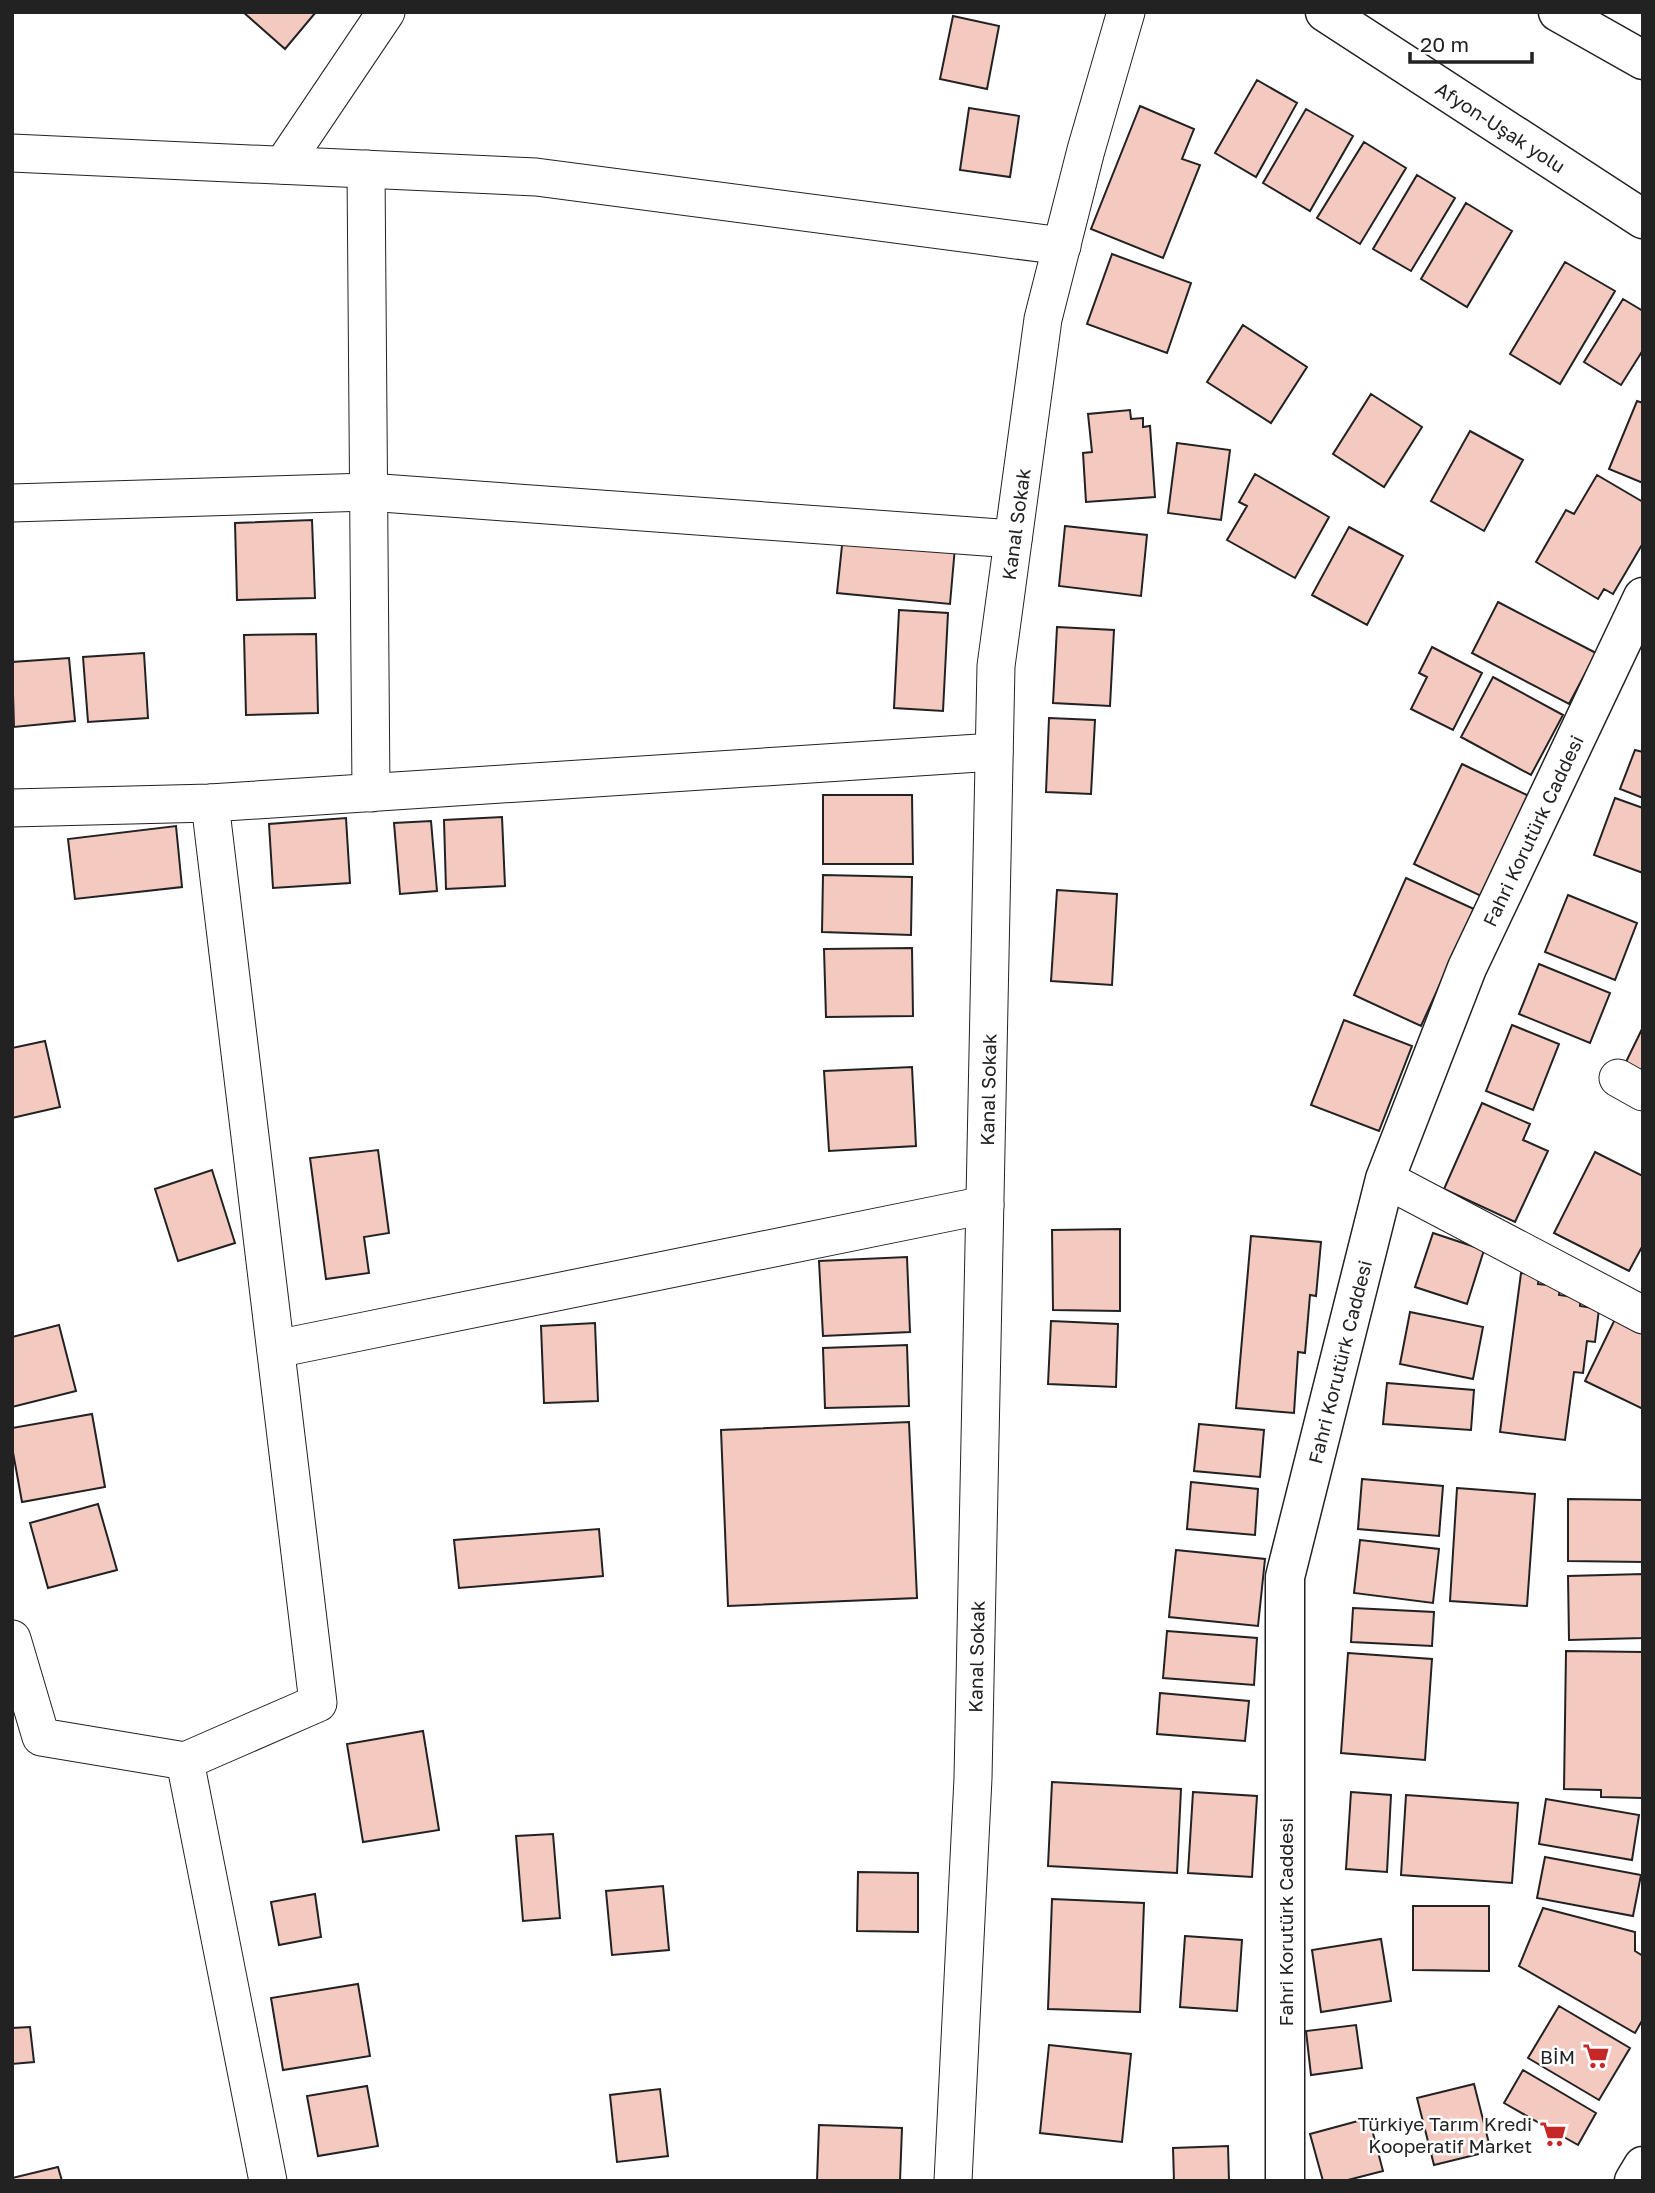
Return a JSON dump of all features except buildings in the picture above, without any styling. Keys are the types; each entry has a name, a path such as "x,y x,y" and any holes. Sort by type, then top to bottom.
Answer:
{"main road":[{"name":"Afyon-Uşak yolu","path":"1325,12 1643,219"},
{"path":"1558,12 1643,60"},
{"name":"Fahri Korutürk Caddesi","path":"1285,2181 1285,1577 1385,1179 1467,968 1634,639 1643,597"},
{"path":"1634,2181 1643,2166"}],"street":[{"path":"283,165 386,12"},
{"name":"Kanal Sokak","path":"954,2181 973,1778 996,666 1043,319 1086,150 1126,12"},
{"path":"12,153 536,177 1062,246"},
{"path":"366,169 371,793"},
{"path":"12,503 368,492 1013,539"},
{"path":"12,808 210,803 994,752"},
{"path":"12,1639 27,1742 185,1761 318,1703 210,803"},
{"path":"1385,1179 1643,1315"},
{"path":"276,1349 985,1205"},
{"path":"185,1761 268,2181"}],"place":[{"name":"BİM","path":"1596,2056"},
{"name":"Türkiye Tarım Kredi Kooperatif Market","path":"1553,2134"}]}
